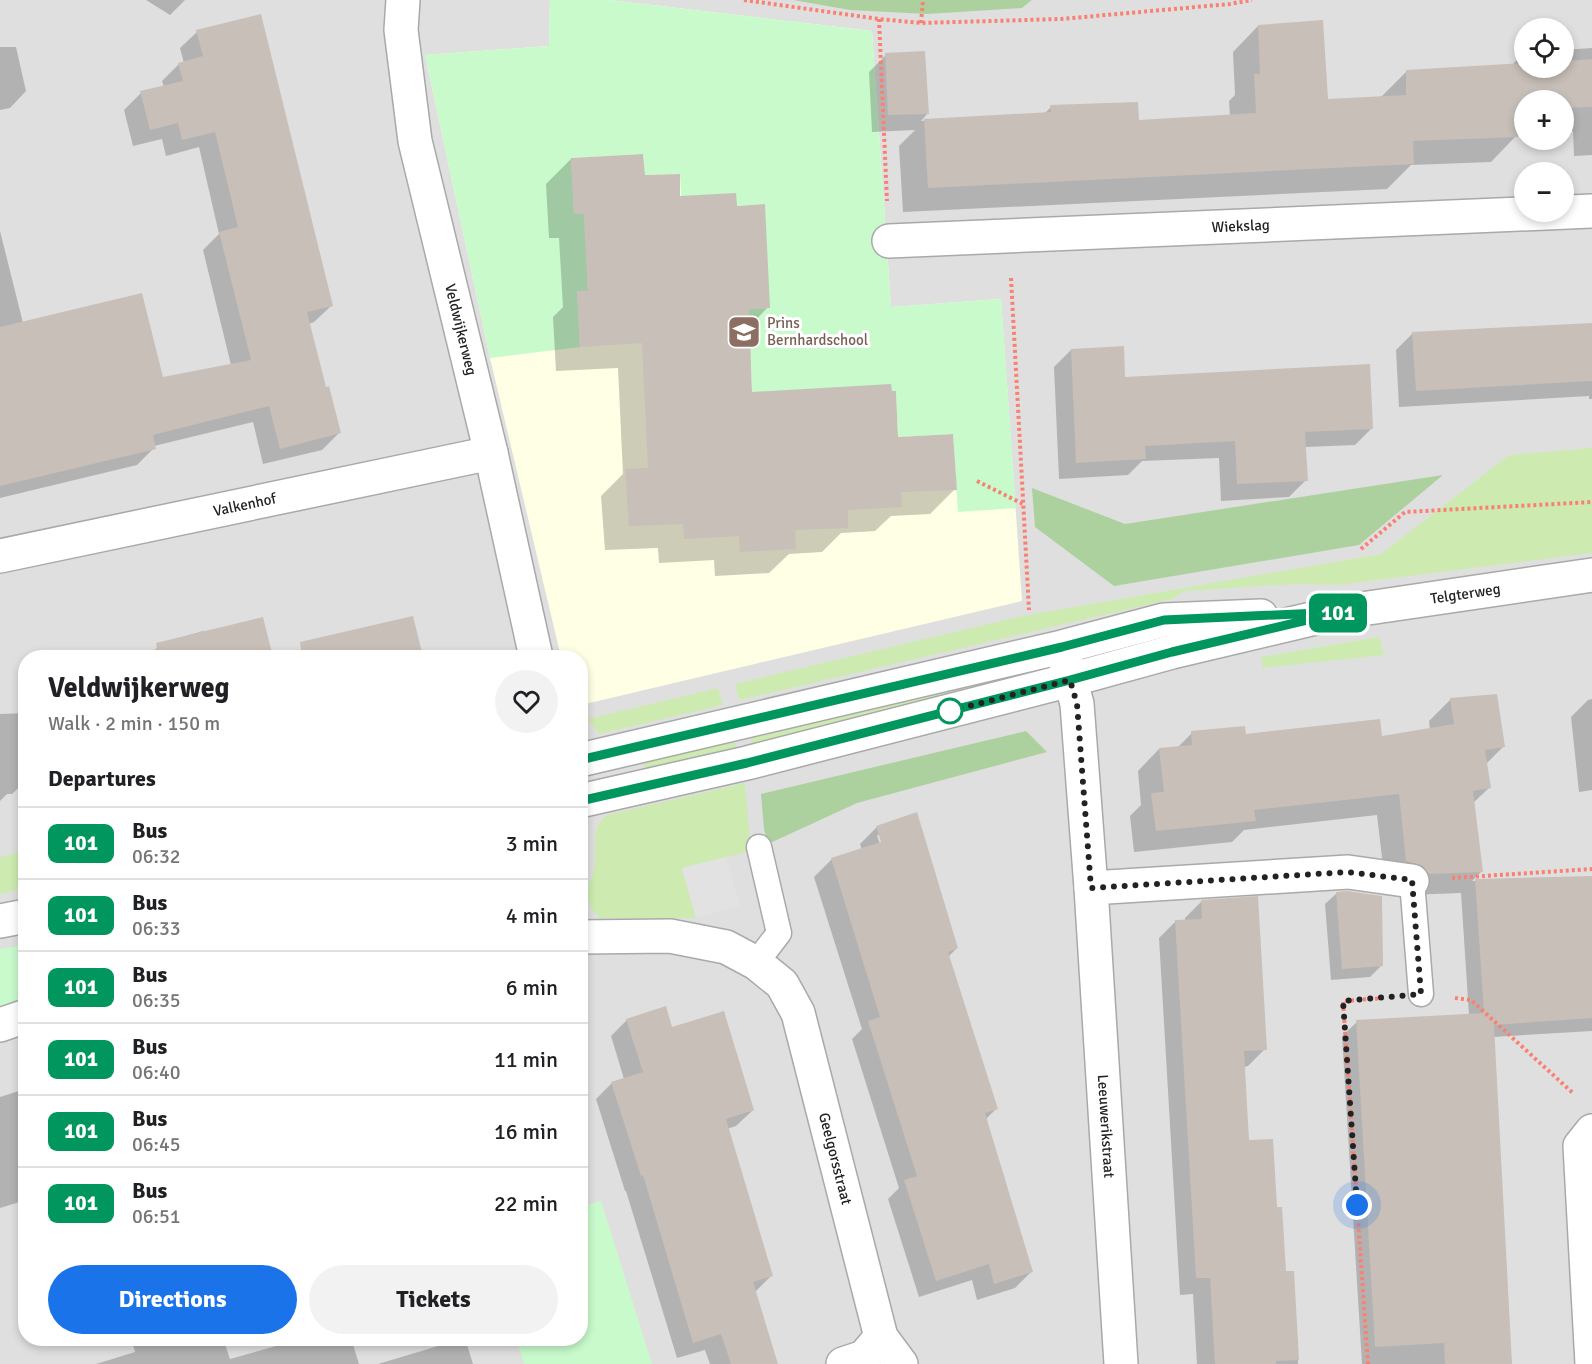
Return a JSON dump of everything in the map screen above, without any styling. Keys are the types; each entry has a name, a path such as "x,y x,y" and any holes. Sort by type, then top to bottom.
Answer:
{"street":[{"name":"Veldwijkerweg","path":"403,0 401,30 415,141 491,453 534,650"},
{"name":"Wiekslag","path":"889,241 1592,211"},
{"name":"Valkenhof","path":"0,556 491,453"},
{"name":"Telgterweg","path":"588,799 747,763 1172,652 1341,612 1592,575"},
{"name":"Telgterweg","path":"588,758 1062,647 1164,620 1341,612"},
{"name":"Leeuwerikstraat","path":"1062,647 1077,704 1091,888 1116,1364"},
{"path":"1091,888 1348,872 1412,880"},
{"path":"0,921 18,918"},
{"name":"Geelgorsstraat","path":"588,937 670,936 726,947 756,963 782,984 798,1013 881,1337 901,1364"},
{"path":"0,1025 18,1019"},
{"path":"1592,1131 1580,1146 1592,1364"},
{"path":"843,1364 864,1357 881,1337"}],"lane":[{"path":"756,963 779,933 759,847"},
{"path":"1412,880 1421,994"}],"path":[{"path":"744,0 921,23 1061,19 1230,4 1252,0"},
{"path":"921,23 923,0"},
{"path":"879,19 889,241"},
{"path":"1009,235 1029,610"},
{"path":"977,481 1024,505"},
{"path":"1361,549 1405,512 1592,502"},
{"path":"1412,880 1592,869"},
{"path":"1368,1364 1343,1001 1421,994 1471,1000 1575,1095"}],"shaded area":[{"path":"0,0 1592,0 1592,1364 0,1364"},
{"name":"Prins Bernhardschool","path":"550,0 610,0 872,31 891,307 1001,299 1022,601 588,703 588,650 559,650 490,358 425,55 549,46"},
{"path":"726,857 740,906 696,918 682,868"}],"green space":[{"path":"550,0 610,0 872,31 891,307 1001,299 1016,508 958,512 953,434 898,437 896,391 868,393 752,392 751,360 735,310 769,308 765,204 737,206 681,196 680,174 645,175 643,154 571,158 574,214 584,214 588,291 577,291 580,347 490,358 425,55 549,46"},
{"path":"793,0 1032,0 1022,8 927,14 850,10"},
{"path":"1592,448 1592,553 1337,585 1293,584 1185,591 1172,599 739,700 735,684 1022,616 1381,554 1509,455"},
{"path":"1443,475 1359,545 1114,586 1035,527 1032,488 1125,524"},
{"path":"1379,637 1384,655 1263,668 1261,657"},
{"path":"986,675 990,692 753,749 749,732"},
{"path":"718,688 723,705 599,734 588,719"},
{"path":"1026,731 1047,752 857,803 768,844 764,829 761,794"},
{"path":"733,735 737,752 646,773 642,756"},
{"path":"745,783 751,851 682,868 696,918 599,918 590,905 588,892 595,862 596,833 601,821 607,815"},
{"path":"18,853 18,890 0,894 0,857"},
{"path":"18,946 18,1001 0,1007 0,949"},
{"path":"601,1201 652,1364 524,1364 518,1346 588,1346 588,1205"}],"building":[{"path":"261,14 333,306 307,312 326,387 329,386 341,433 280,449 269,406 153,435 156,449 0,486 0,327 142,293 163,377 251,360 219,232 238,227 215,132 182,140 178,123 150,130 140,91 183,81 178,63 203,56 196,30"},
{"path":"1323,20 1328,99 1406,95 1406,70 1514,64 1514,78 1574,78 1574,60 1592,59 1592,107 1574,108 1574,90 1514,90 1514,137 1413,141 1414,164 928,188 924,119 1051,112 1050,105 1138,102 1139,120 1256,113 1254,74 1260,74 1258,25"},
{"path":"925,51 929,114 888,115 885,53"},
{"path":"643,154 645,175 680,174 680,196 736,193 737,206 765,204 770,308 749,309 752,392 891,384 892,391 896,391 898,437 953,434 957,490 901,492 902,507 848,510 848,528 795,530 796,549 740,552 739,536 684,539 683,524 629,526 625,469 648,468 642,343 580,347 577,291 588,291 584,214 574,214 571,158"},
{"path":"1592,323 1592,381 1416,391 1412,332"},
{"path":"1124,346 1125,377 1370,364 1373,429 1305,432 1308,481 1237,484 1235,441 1145,446 1146,459 1076,463 1071,349"},
{"path":"413,616 421,650 301,650 300,642"},
{"path":"263,617 271,650 157,650 156,643"},
{"path":"1497,694 1505,747 1485,750 1491,788 1473,791 1483,872 1429,874 1423,866 1406,861 1399,794 1254,810 1256,821 1156,831 1151,793 1164,792 1159,748 1192,745 1191,731 1245,726 1246,734 1380,719 1382,736 1454,724 1450,698"},
{"path":"917,812 958,948 948,952 998,1109 985,1113 1033,1272 994,1284 989,1264 936,1281 904,1180 917,1176 868,1021 880,1017 831,858 881,842 876,826"},
{"path":"1592,876 1592,1018 1494,1025 1512,1364 1445,1364 1444,1343 1375,1347 1356,1020 1484,1013 1475,879"},
{"path":"1347,891 1382,896 1383,966 1342,969 1336,892"},
{"path":"1258,896 1267,1050 1244,1051 1249,1140 1273,1139 1277,1207 1282,1207 1286,1271 1294,1271 1299,1360 1276,1361 1276,1364 1215,1364 1210,1278 1196,1278 1175,920 1202,919 1201,900"},
{"path":"666,1006 672,1027 724,1011 754,1110 726,1119 773,1276 753,1282 778,1364 731,1364 721,1334 693,1343 643,1175 641,1176 611,1082 643,1072 626,1019"}],"bus line":[{"name":"101","path":"588,758 1062,647 1164,620 1341,612 1172,652 747,763 588,799"}],"place":[{"name":"Prins Bernhardschool","path":"744,332"}],"route":[{"path":"950,711 1070,680 1077,704 1091,888 1348,872 1412,880 1421,994 1343,1001 1357,1205"}]}
